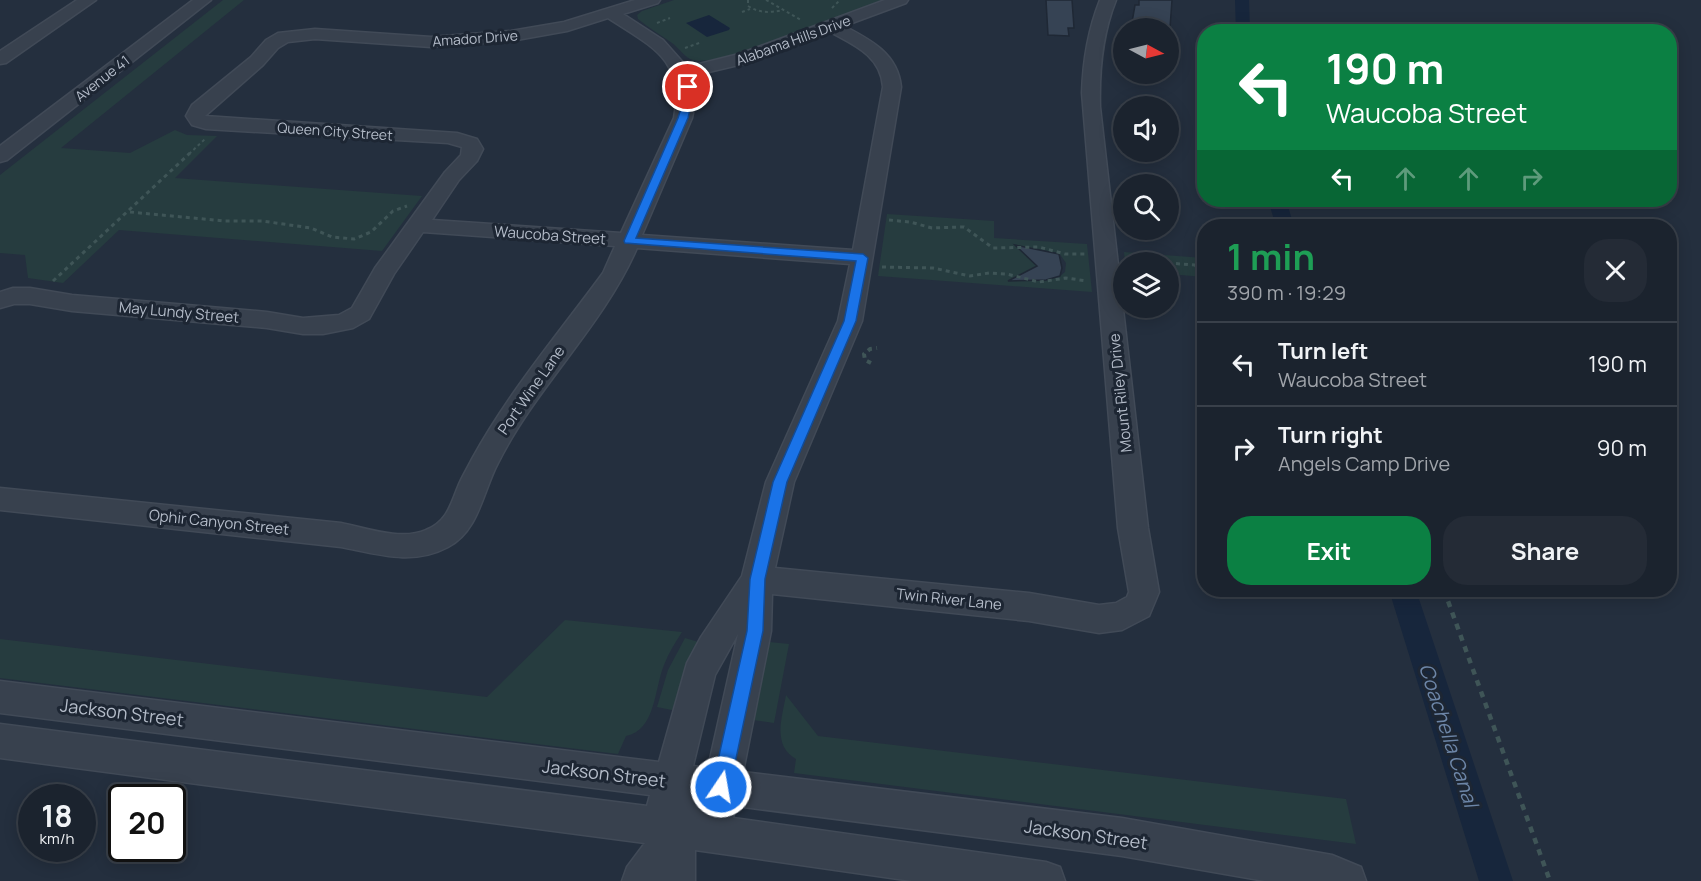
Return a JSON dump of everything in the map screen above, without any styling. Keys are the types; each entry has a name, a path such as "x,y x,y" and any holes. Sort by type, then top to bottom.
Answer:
{"street":[{"path":"0,59 88,0"},
{"name":"Avenue 41","path":"0,156 204,0"},
{"name":"Amador Drive","path":"204,128 195,116 199,109 233,83 272,44 295,34 415,41 471,40 540,32 652,0"},
{"name":"Alabama Hills Drive","path":"683,73 745,58 900,0"},
{"name":"Mount Riley Drive","path":"1108,0 1102,11 1092,64 1090,107 1133,528 1143,576 1144,592 1138,606"},
{"path":"611,13 667,52 683,73"},
{"path":"694,784 743,687 755,631 757,579 780,482 850,321 871,262 892,75 887,64 877,54 831,26"},
{"path":"12,34 35,36"},
{"name":"Port Wine Lane","path":"437,539 452,529 463,514 473,484 497,438 604,290 629,241 683,118 688,102 688,87 683,73"},
{"name":"Queen City Street","path":"204,128 218,124 450,137 470,143 473,149 470,157 416,216"},
{"name":"Waucoba Street","path":"416,216 629,241 871,262"},
{"name":"May Lundy Street","path":"6,298 267,320 303,326 323,326 345,322 361,313 416,216"},
{"name":"Ophir Canyon Street","path":"0,499 341,535 392,545 415,546 437,539"},
{"path":"676,881 683,829 694,784 699,674 712,647 757,579"},
{"name":"Twin River Lane","path":"757,579 1029,607 1099,619 1122,616 1138,606"},
{"path":"699,674 743,687"},
{"name":"Jackson Street","path":"0,697 1122,837 1332,874 1347,881"},
{"path":"0,741 683,829 1046,881"},
{"path":"641,881 683,829"}],"path":[{"path":"766,0 803,21"},
{"path":"746,1 751,9"},
{"path":"742,12 751,9 766,13 783,10"},
{"path":"650,25 670,18"},
{"path":"685,48 702,42"},
{"path":"49,284 130,212 204,128"},
{"path":"130,212 170,218 189,216 225,221 262,221 311,228 332,237 354,239 371,232 398,208 416,216"},
{"path":"886,220 910,222 932,228 964,227 993,248 1032,247 1065,254 1088,254"},
{"path":"871,262 933,268 970,276 1007,273 1039,282 1073,278 1090,282"},
{"path":"1179,264 1195,265 1197,268"},
{"path":"871,363 865,360 864,354 870,349 877,348"},
{"path":"1447,597 1550,881"}],"green space":[{"path":"223,0 244,0 61,148 130,153 175,130 187,135 217,136 175,178 422,196 382,251 119,230 63,283 28,278 25,255 0,253 0,175"},
{"path":"674,0 882,0 756,48 729,56 693,60 638,19 637,15 642,11"},
{"path":"887,214 994,221 994,238 1087,244 1092,292 878,276","holes":["1029,248 1059,253 1066,263 1065,272 1058,278 1020,275 1028,270 1036,272 1043,258"]},
{"path":"1179,256 1197,257 1197,276 1179,275"},
{"path":"565,620 682,632 664,665 649,717 636,732 626,736 618,754 0,678 0,639 487,697"},
{"path":"685,638 702,643 677,711 657,707 668,670"},
{"path":"769,642 789,644 774,723 753,720"},
{"path":"786,695 818,736 1346,799 1356,844 794,773 796,759 784,746 780,730"}],"water":[{"path":"709,15 730,28 729,30 707,37 686,23"}],"building":[{"path":"1046,0 1072,0 1074,28 1068,28 1069,36 1048,35"},
{"path":"1139,0 1172,0 1171,18 1133,18 1135,5 1139,5"},
{"path":"1015,245 1059,254 1062,268 1060,276 1046,280 1008,281 1037,266"}],"waterway":[{"name":"Coachella Canal","path":"1242,0 1243,24"},
{"name":"Coachella Canal","path":"1279,207 1283,219"},
{"name":"Coachella Canal","path":"1404,597 1496,881"}],"route":[{"path":"688,87 688,102 683,118 629,241 863,258 850,321 780,482 757,579 755,631 721,787"}]}
